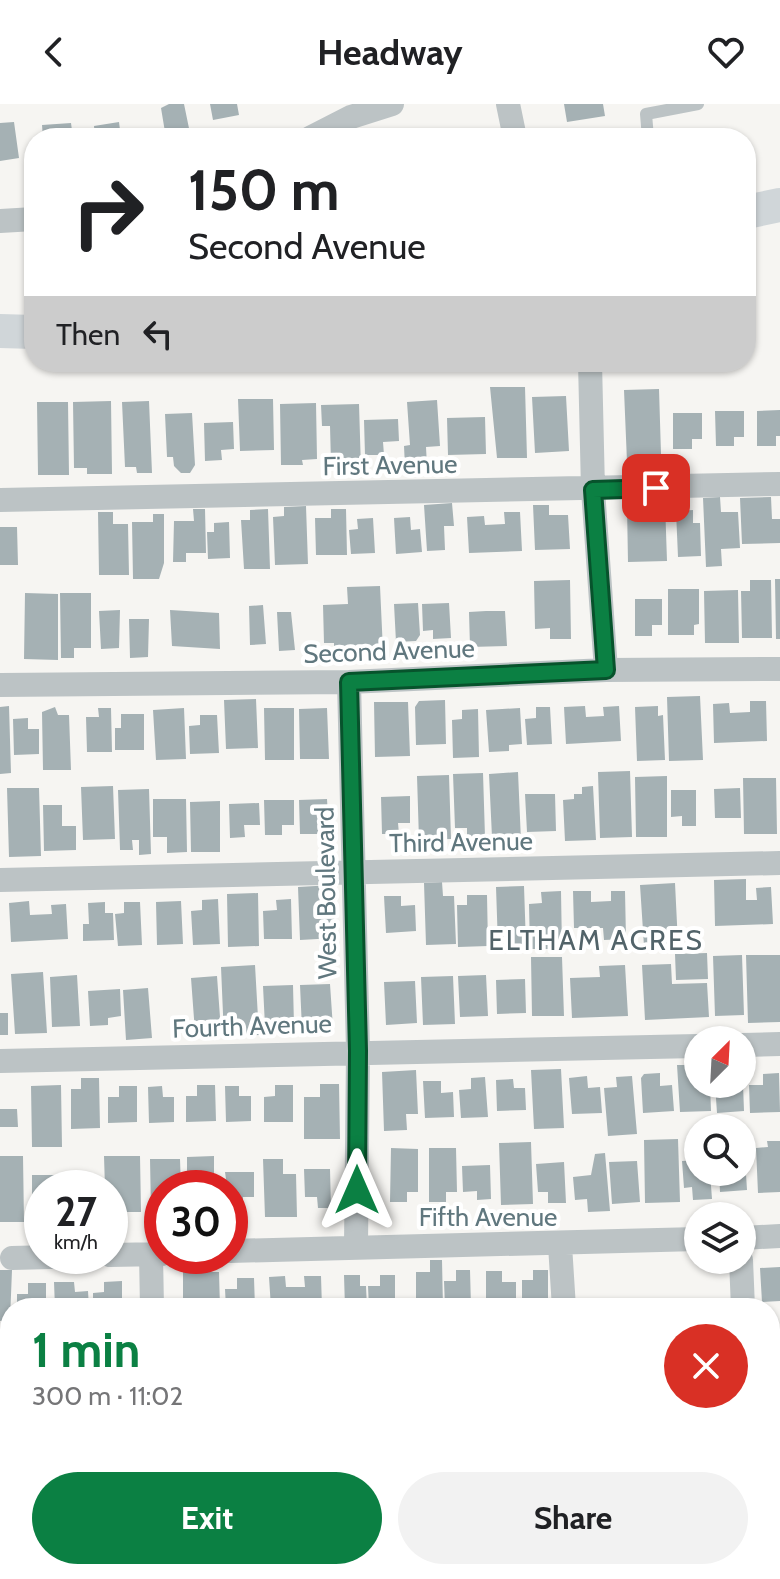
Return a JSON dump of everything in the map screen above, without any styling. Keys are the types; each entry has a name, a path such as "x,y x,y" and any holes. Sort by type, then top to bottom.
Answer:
{"street":[{"path":"330,128 351,117 392,104"},
{"path":"508,104 513,128"},
{"path":"756,210 780,205"},
{"path":"0,221 24,220"},
{"path":"0,331 24,332"},
{"path":"590,372 593,490 606,670"},
{"name":"First Avenue","path":"0,500 780,484"},
{"name":"Second Avenue","path":"0,685 349,682 606,670 780,669"},
{"name":"West Boulevard","path":"349,682 358,1051 356,1246"},
{"name":"Third Avenue","path":"0,880 780,863"},
{"path":"756,1045 780,1044"},
{"name":"Fourth Avenue","path":"0,1061 684,1046"},
{"path":"756,1237 780,1236"},
{"name":"Fifth Avenue","path":"248,1250 684,1240"},
{"path":"560,1245 563,1298"},
{"path":"12,1258 24,1258"},
{"path":"153,1298 155,1274"},
{"path":"742,1274 743,1298"}],"lane":[{"path":"645,109 698,104"}],"building":[{"path":"169,104 184,104 189,128 164,128 161,108"},
{"path":"210,104 237,104 239,115 213,120"},
{"path":"564,104 603,104 605,116 567,122"},
{"path":"14,122 19,158 0,161 0,123"},
{"path":"119,122 120,128 94,128"},
{"path":"71,123 72,128 42,128 42,125"},
{"path":"490,387 525,387 527,458 497,458"},
{"path":"659,389 661,454 650,454 650,461 627,462 624,390"},
{"path":"566,396 569,451 535,453 532,397"},
{"path":"238,399 273,399 274,450 240,451"},
{"path":"437,400 440,446 426,447 427,466 405,467 404,446 410,445 407,402"},
{"path":"111,401 112,474 87,474 87,468 74,468 73,402"},
{"path":"149,401 152,473 137,473 136,467 125,467 122,402"},
{"path":"37,402 68,402 69,475 38,475"},
{"path":"316,403 317,459 302,460 303,465 281,465 280,404"},
{"path":"359,404 361,469 343,469 343,463 331,463 330,426 322,426 321,405"},
{"path":"780,410 780,436 776,436 776,446 757,446 757,411"},
{"path":"715,411 744,411 744,437 734,437 734,446 716,446"},
{"path":"192,413 195,465 190,473 181,473 174,466 173,457 167,457 165,414"},
{"path":"673,413 702,413 702,439 692,439 692,449 673,449"},
{"path":"485,417 486,454 448,455 447,418"},
{"path":"398,419 399,441 383,442 384,455 365,455 364,420"},
{"path":"233,422 234,449 221,450 222,460 205,461 204,423"},
{"path":"720,497 721,512 738,512 740,548 721,549 722,566 706,567 703,498"},
{"path":"771,497 772,519 780,519 780,543 742,544 740,498"},
{"path":"648,502 665,502 667,561 628,562 627,506 648,506"},
{"path":"452,503 454,526 444,526 445,550 427,551 424,505"},
{"path":"533,505 549,505 549,515 568,515 570,549 535,550"},
{"path":"306,506 308,564 275,565 273,517 284,516 284,507"},
{"path":"193,509 205,509 206,553 186,553 186,562 173,562 174,521 194,521"},
{"path":"268,509 270,569 244,569 241,520 250,520 250,510"},
{"path":"331,509 346,509 347,555 316,555 315,518 331,518"},
{"path":"693,510 693,523 700,523 701,556 678,557 676,511"},
{"path":"98,512 113,512 113,524 128,524 129,575 99,575"},
{"path":"504,512 520,512 522,551 469,553 467,517 484,516 485,525 505,524"},
{"path":"153,514 164,514 164,563 159,579 133,579 132,522 153,522"},
{"path":"410,517 411,530 420,529 422,552 396,554 394,518"},
{"path":"373,518 375,553 351,554 349,530 358,529 357,519"},
{"path":"229,522 230,558 208,559 207,532 214,532 214,523"},
{"path":"0,527 17,527 18,565 0,565"},
{"path":"775,579 780,579 780,639 776,639"},
{"path":"570,580 571,639 550,639 550,628 535,629 534,581"},
{"path":"750,580 771,580 772,638 742,638 741,591 750,591"},
{"path":"380,586 383,651 334,653 334,643 324,643 323,605 348,604 347,587"},
{"path":"668,589 699,589 699,624 694,625 694,635 668,635"},
{"path":"738,590 739,643 705,643 704,591"},
{"path":"25,593 58,594 58,660 24,659"},
{"path":"60,593 91,593 91,648 74,648 74,658 61,658"},
{"path":"635,599 662,599 662,625 652,625 652,636 635,636"},
{"path":"418,603 420,635 416,641 396,642 394,604"},
{"path":"449,603 451,638 433,639 433,630 423,631 422,604"},
{"path":"263,605 266,644 250,645 249,606"},
{"path":"120,610 119,648 101,649 99,611"},
{"path":"170,610 219,613 220,649 172,646"},
{"path":"505,611 507,646 470,647 469,612"},
{"path":"277,612 291,612 295,650 279,651"},
{"path":"129,619 149,619 148,657 130,658"},
{"path":"700,696 703,760 669,761 667,697"},
{"path":"256,699 258,748 226,749 224,700"},
{"path":"445,700 446,744 416,745 415,707 419,701"},
{"path":"750,701 766,701 767,741 714,743 713,704 729,703 730,713 750,712"},
{"path":"374,702 408,702 410,756 375,757"},
{"path":"9,706 11,773 0,774 0,707"},
{"path":"585,706 586,717 604,716 603,707 619,706 621,741 566,744 564,707"},
{"path":"658,706 658,716 663,715 665,760 637,761 635,707"},
{"path":"55,707 58,715 69,715 71,770 43,770 42,712"},
{"path":"536,707 550,707 552,744 527,745 525,719 536,718"},
{"path":"98,708 111,708 112,752 87,752 86,717 99,717"},
{"path":"184,708 186,759 156,760 153,710"},
{"path":"264,708 294,708 294,760 265,760"},
{"path":"327,708 329,759 300,759 299,709"},
{"path":"520,708 522,744 509,745 509,751 489,752 486,710"},
{"path":"478,709 479,757 453,758 452,720 462,719 462,710"},
{"path":"121,714 144,714 144,750 115,750 115,728 121,728"},
{"path":"200,715 217,715 219,753 190,754 189,726 200,725"},
{"path":"28,718 28,729 39,729 39,754 14,755 13,719"},
{"path":"630,771 632,837 600,838 598,772"},
{"path":"518,772 521,841 508,842 506,836 492,837 489,774"},
{"path":"483,773 485,837 467,838 467,828 455,828 453,774"},
{"path":"449,775 451,839 419,840 417,776"},
{"path":"667,776 667,837 636,837 635,777"},
{"path":"743,778 776,778 777,834 744,834"},
{"path":"113,786 115,839 83,840 81,787"},
{"path":"593,786 596,840 565,841 563,800 574,799 574,794 582,794 582,787"},
{"path":"7,788 39,788 41,856 9,857"},
{"path":"740,788 741,818 715,818 714,789"},
{"path":"149,789 151,854 139,855 139,840 132,840 133,850 120,850 118,790"},
{"path":"671,790 696,790 696,826 682,826 682,816 671,817"},
{"path":"525,794 555,794 556,831 527,832"},
{"path":"410,796 410,823 398,823 399,834 382,834 381,797"},
{"path":"153,799 186,799 187,852 167,853 167,837 153,837"},
{"path":"327,799 329,834 300,834 299,800"},
{"path":"264,800 294,800 294,825 282,825 282,835 265,835"},
{"path":"220,801 220,852 191,852 190,802"},
{"path":"259,803 260,825 244,825 245,837 230,838 229,804"},
{"path":"43,805 62,805 62,826 76,826 76,850 44,851"},
{"path":"746,879 746,900 757,900 756,888 771,887 773,924 715,926 714,880"},
{"path":"442,882 443,896 454,896 456,944 426,945 424,883"},
{"path":"675,883 678,944 644,946 640,885"},
{"path":"333,885 335,938 300,940 298,887"},
{"path":"524,886 526,945 498,946 496,887"},
{"path":"561,891 562,949 530,949 529,904 542,903 541,892"},
{"path":"573,891 591,891 591,902 611,901 611,891 625,891 626,939 604,940 603,928 574,928"},
{"path":"258,893 259,946 228,947 227,894"},
{"path":"467,895 487,895 488,946 458,947 457,905 467,905"},
{"path":"384,896 401,896 401,906 415,905 416,931 386,933"},
{"path":"218,899 220,944 193,945 191,911 202,910 202,900"},
{"path":"291,899 292,939 264,939 263,911 277,910 276,900"},
{"path":"29,901 30,915 52,914 51,905 66,904 68,939 11,942 9,903"},
{"path":"181,901 183,944 157,945 156,902"},
{"path":"105,902 105,913 113,913 114,940 83,941 83,924 89,924 88,903"},
{"path":"124,902 140,902 142,945 118,946 115,914 124,913"},
{"path":"707,953 708,979 676,980 675,954"},
{"path":"742,955 744,1015 715,1016 713,956"},
{"path":"746,955 780,955 780,1022 748,1023"},
{"path":"531,957 562,957 564,1016 532,1016"},
{"path":"671,964 672,984 707,983 709,1017 645,1020 642,965"},
{"path":"255,965 259,1035 224,1037 221,967"},
{"path":"625,965 628,1016 572,1018 570,978 600,977 599,966"},
{"path":"43,972 47,1033 15,1034 11,974"},
{"path":"77,975 80,1026 52,1027 50,977"},
{"path":"486,975 488,1016 460,1017 458,976"},
{"path":"217,976 221,1031 195,1032 191,978"},
{"path":"453,976 455,1024 423,1025 421,977"},
{"path":"525,979 526,1013 497,1014 496,980"},
{"path":"415,981 417,1023 386,1025 384,982"},
{"path":"330,984 333,1028 302,1029 300,985"},
{"path":"293,985 294,1025 265,1026 263,986"},
{"path":"148,988 152,1038 126,1040 123,990"},
{"path":"120,989 121,1016 108,1018 108,1025 90,1026 88,991"},
{"path":"0,1013 8,1013 8,1035 0,1035"},
{"path":"677,1065 684,1065 684,1098 711,1098 711,1111 680,1112"},
{"path":"561,1069 564,1128 534,1129 531,1070"},
{"path":"416,1070 418,1114 406,1114 407,1130 384,1131 382,1072"},
{"path":"660,1073 660,1086 672,1085 674,1111 643,1113 641,1078 644,1074"},
{"path":"779,1073 780,1112 750,1113 749,1098 756,1098 756,1085 763,1085 763,1074"},
{"path":"587,1076 588,1088 600,1087 602,1113 572,1114 569,1078"},
{"path":"632,1076 637,1134 608,1136 604,1088 617,1087 616,1077"},
{"path":"485,1077 488,1117 461,1118 459,1090 471,1089 471,1078"},
{"path":"81,1078 99,1078 100,1128 71,1129 71,1089 81,1089"},
{"path":"513,1079 514,1088 525,1088 526,1110 497,1111 496,1080"},
{"path":"423,1081 441,1081 441,1093 453,1092 454,1117 425,1118"},
{"path":"320,1084 339,1084 340,1139 304,1139 304,1097 320,1097"},
{"path":"61,1085 62,1147 32,1147 31,1086"},
{"path":"197,1085 215,1085 216,1121 186,1122 186,1096 197,1096"},
{"path":"275,1085 293,1085 293,1122 264,1122 264,1097 275,1096"},
{"path":"119,1086 137,1086 137,1122 108,1123 108,1097 119,1097"},
{"path":"162,1086 163,1097 174,1097 174,1122 149,1123 148,1087"},
{"path":"225,1086 239,1086 239,1096 251,1096 251,1121 226,1122"},
{"path":"716,1098 744,1098 744,1111 717,1113"},
{"path":"0,1109 17,1109 18,1127 0,1127"},
{"path":"678,1139 680,1202 645,1203 644,1140"},
{"path":"767,1141 780,1141 780,1192 758,1193 756,1148 768,1147"},
{"path":"531,1142 533,1204 501,1205 499,1143"},
{"path":"391,1148 418,1149 418,1192 407,1192 407,1202 390,1202"},
{"path":"429,1148 456,1148 457,1192 446,1192 446,1202 429,1202"},
{"path":"605,1153 610,1211 588,1212 587,1199 575,1200 573,1177 591,1175 595,1154"},
{"path":"0,1156 23,1156 24,1222 0,1222"},
{"path":"104,1156 140,1156 141,1212 128,1212 128,1170 104,1170"},
{"path":"214,1156 214,1170 187,1170 187,1157"},
{"path":"150,1159 180,1159 180,1170 150,1170"},
{"path":"263,1159 283,1159 283,1174 296,1174 297,1217 265,1217"},
{"path":"637,1161 640,1202 612,1204 609,1162"},
{"path":"682,1161 684,1186 711,1186 712,1199 693,1200 692,1187 684,1188"},
{"path":"564,1162 566,1203 548,1203 548,1192 538,1192 536,1164"},
{"path":"490,1165 491,1199 477,1200 477,1191 463,1192 462,1166"},
{"path":"304,1169 330,1169 331,1208 318,1208 317,1197 305,1197"},
{"path":"248,1172 254,1172 254,1197 248,1197"},
{"path":"720,1186 747,1186 747,1190 720,1192"},
{"path":"430,1260 442,1260 443,1298 416,1298 416,1272 430,1272"},
{"path":"780,1267 780,1298 762,1298 760,1268"},
{"path":"0,1270 12,1270 11,1298 0,1298"},
{"path":"456,1270 470,1270 471,1298 445,1298 444,1281 456,1281"},
{"path":"533,1270 548,1270 548,1298 522,1298 522,1280 533,1280"},
{"path":"486,1271 502,1271 502,1282 516,1282 516,1298 486,1298"},
{"path":"183,1274 219,1274 220,1298 183,1298"},
{"path":"344,1275 360,1275 360,1286 366,1286 367,1298 345,1298"},
{"path":"380,1275 395,1275 395,1298 369,1298 368,1286 380,1286"},
{"path":"285,1276 286,1287 305,1287 304,1276 321,1276 322,1298 270,1298 269,1277"},
{"path":"237,1278 254,1278 255,1298 225,1298 225,1289 237,1289"},
{"path":"122,1281 122,1298 93,1298 93,1293 104,1292 104,1282"},
{"path":"54,1282 74,1282 75,1292 88,1291 88,1298 55,1298"},
{"path":"28,1283 46,1283 46,1298 17,1298 17,1294 28,1294"}],"district":[{"name":"ELTHAM ACRES","path":"596,940"}],"route":[{"path":"357,1190 358,1051 349,682 606,670 593,490 656,488"}]}
